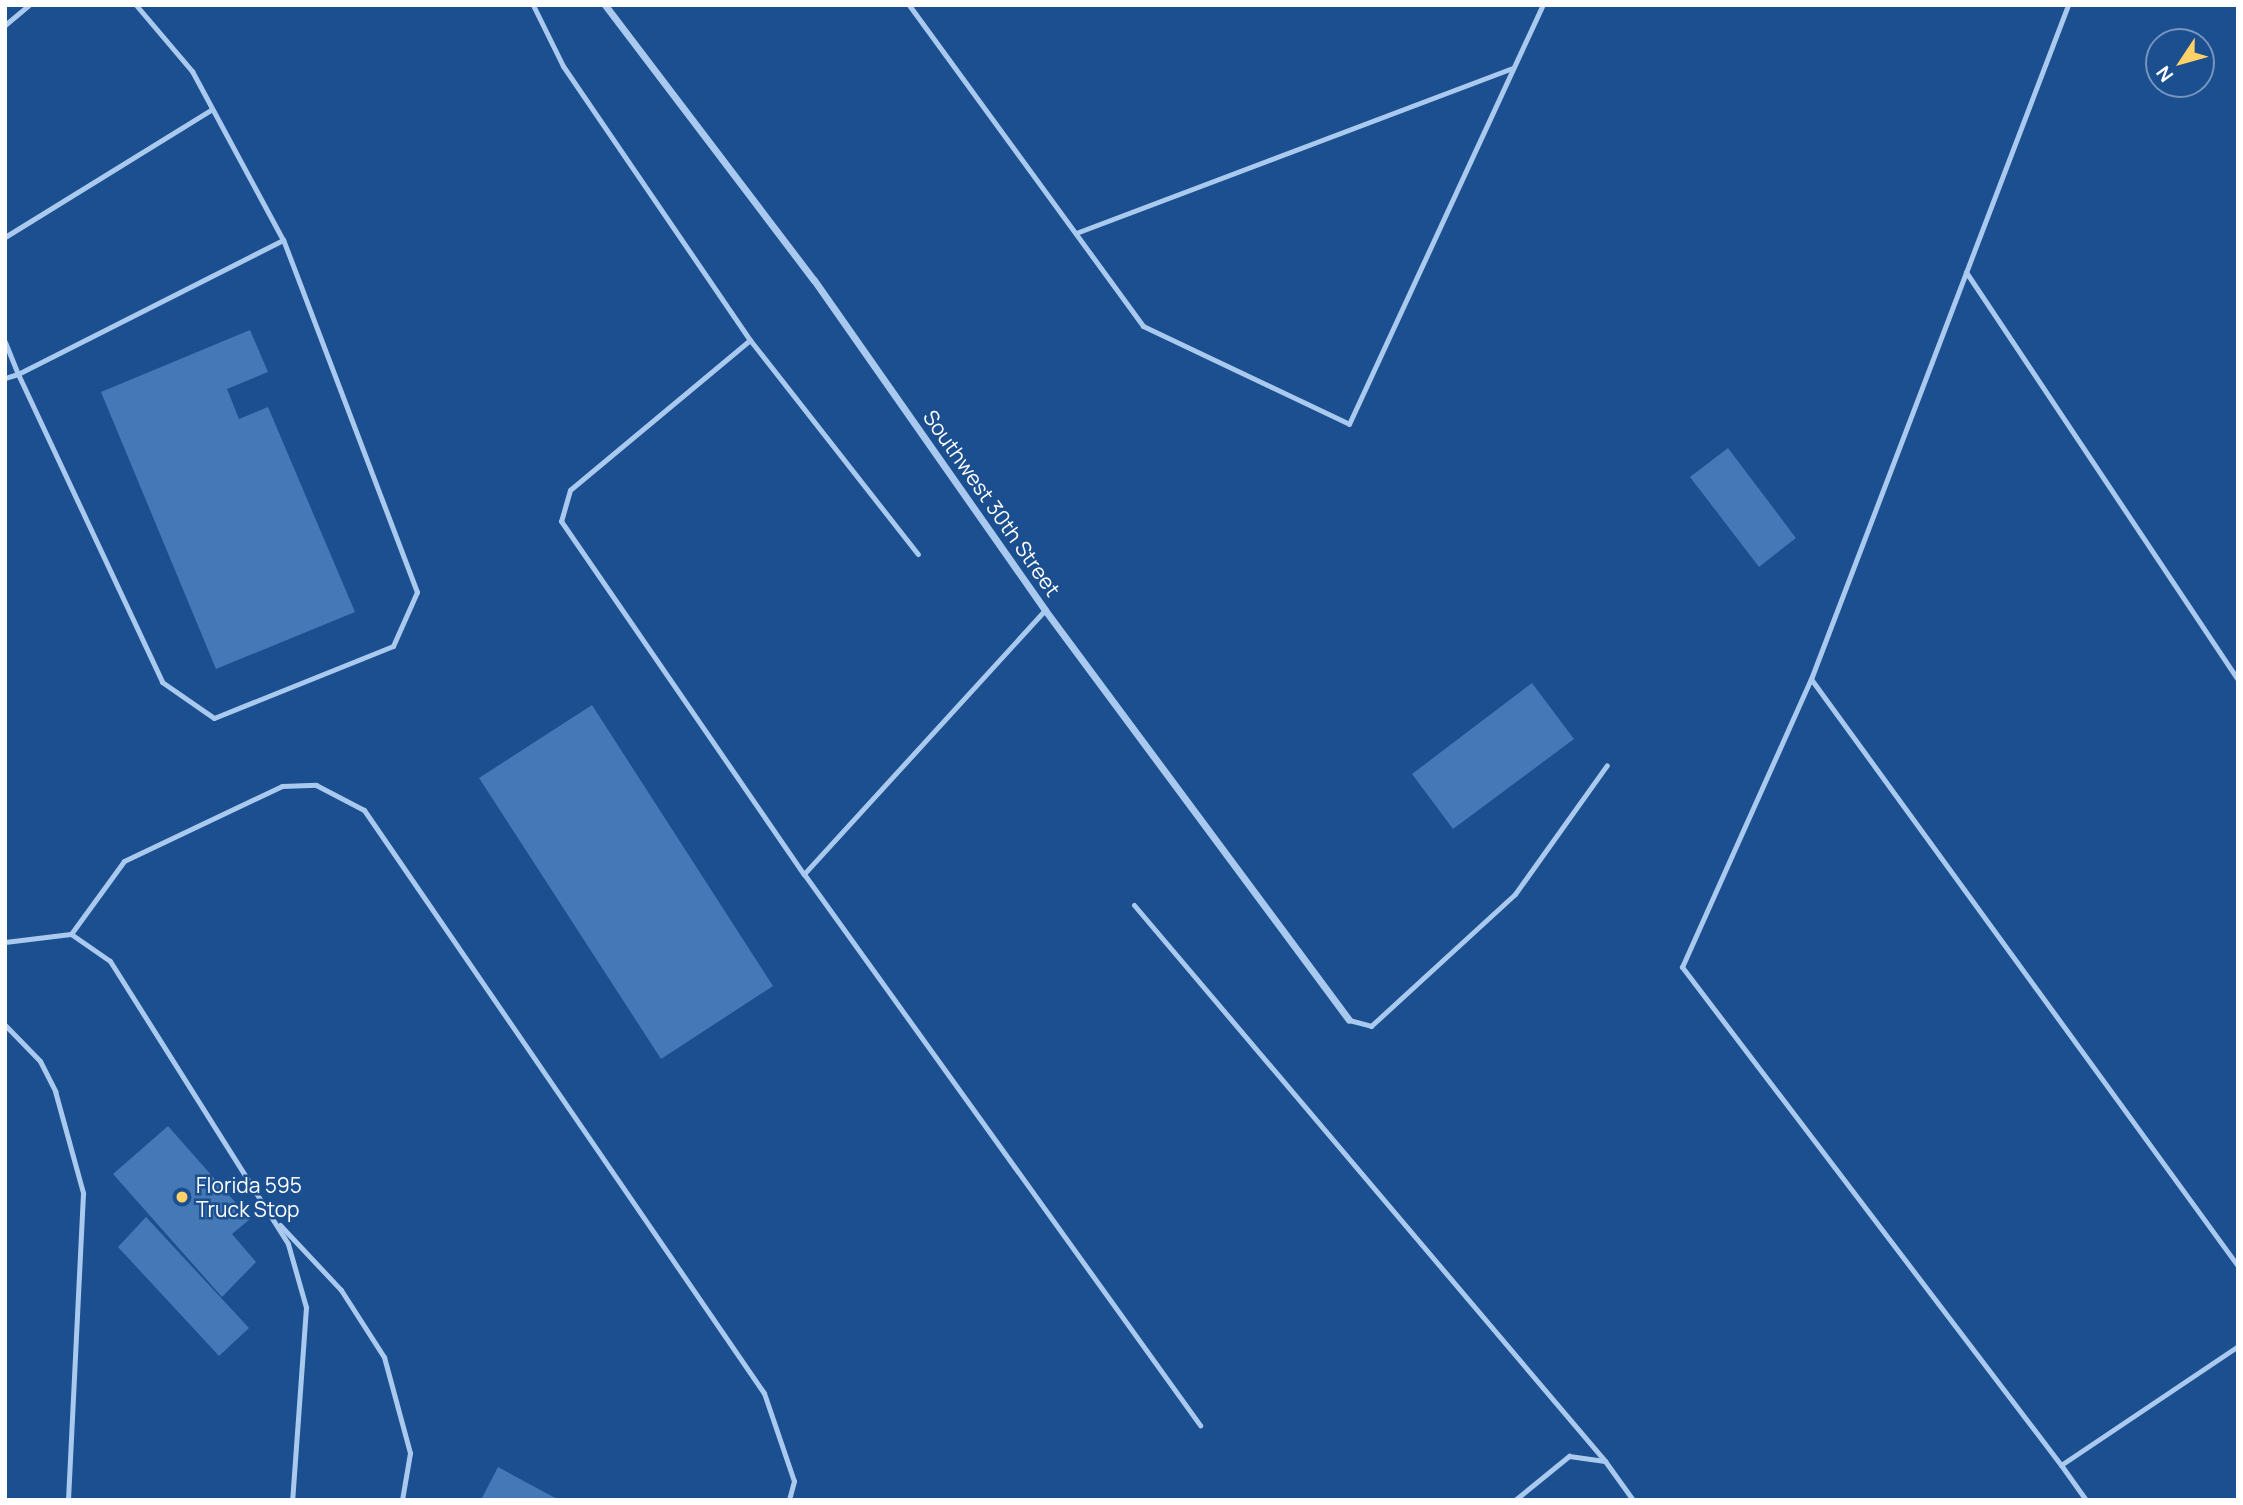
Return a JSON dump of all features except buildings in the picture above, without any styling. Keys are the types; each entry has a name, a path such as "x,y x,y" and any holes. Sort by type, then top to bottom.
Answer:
{"street":[{"name":"Southwest 30th Street","path":"605,5 814,280 1045,610 1349,1020"}],"lane":[{"path":"5,25 29,5"},
{"path":"5,342 162,682 214,718 393,646 417,592 282,240 192,71 136,5"},
{"path":"533,5 563,66 750,340 918,554"},
{"path":"909,5 1143,326 1349,425 1543,5"},
{"path":"2068,5 1811,679 1682,967 2086,1500"},
{"path":"1076,233 1513,68"},
{"path":"5,237 212,109"},
{"path":"5,378 18,374 282,240"},
{"path":"1966,272 2238,680"},
{"path":"750,340 570,490 561,521 804,874 1200,1425"},
{"path":"804,874 1045,610"},
{"path":"1811,679 2238,1266"},
{"path":"1349,1020 1371,1026 1515,894 1607,765"},
{"path":"71,934 124,861 282,786 316,785 364,810 764,1393 794,1481 789,1500"},
{"path":"1134,905 1605,1461 1633,1500"},
{"path":"5,942 71,934 110,961 133,993 275,1220 341,1290 384,1357 410,1453 402,1500"},
{"path":"5,1025 40,1061 55,1091 83,1193 68,1500"},
{"path":"275,1220 306,1307 292,1500"},
{"path":"2061,1465 2238,1346"},
{"path":"1515,1500 1569,1456 1605,1461"}],"place":[{"name":"Florida 595 Truck Stop","path":"182,1197"}]}
